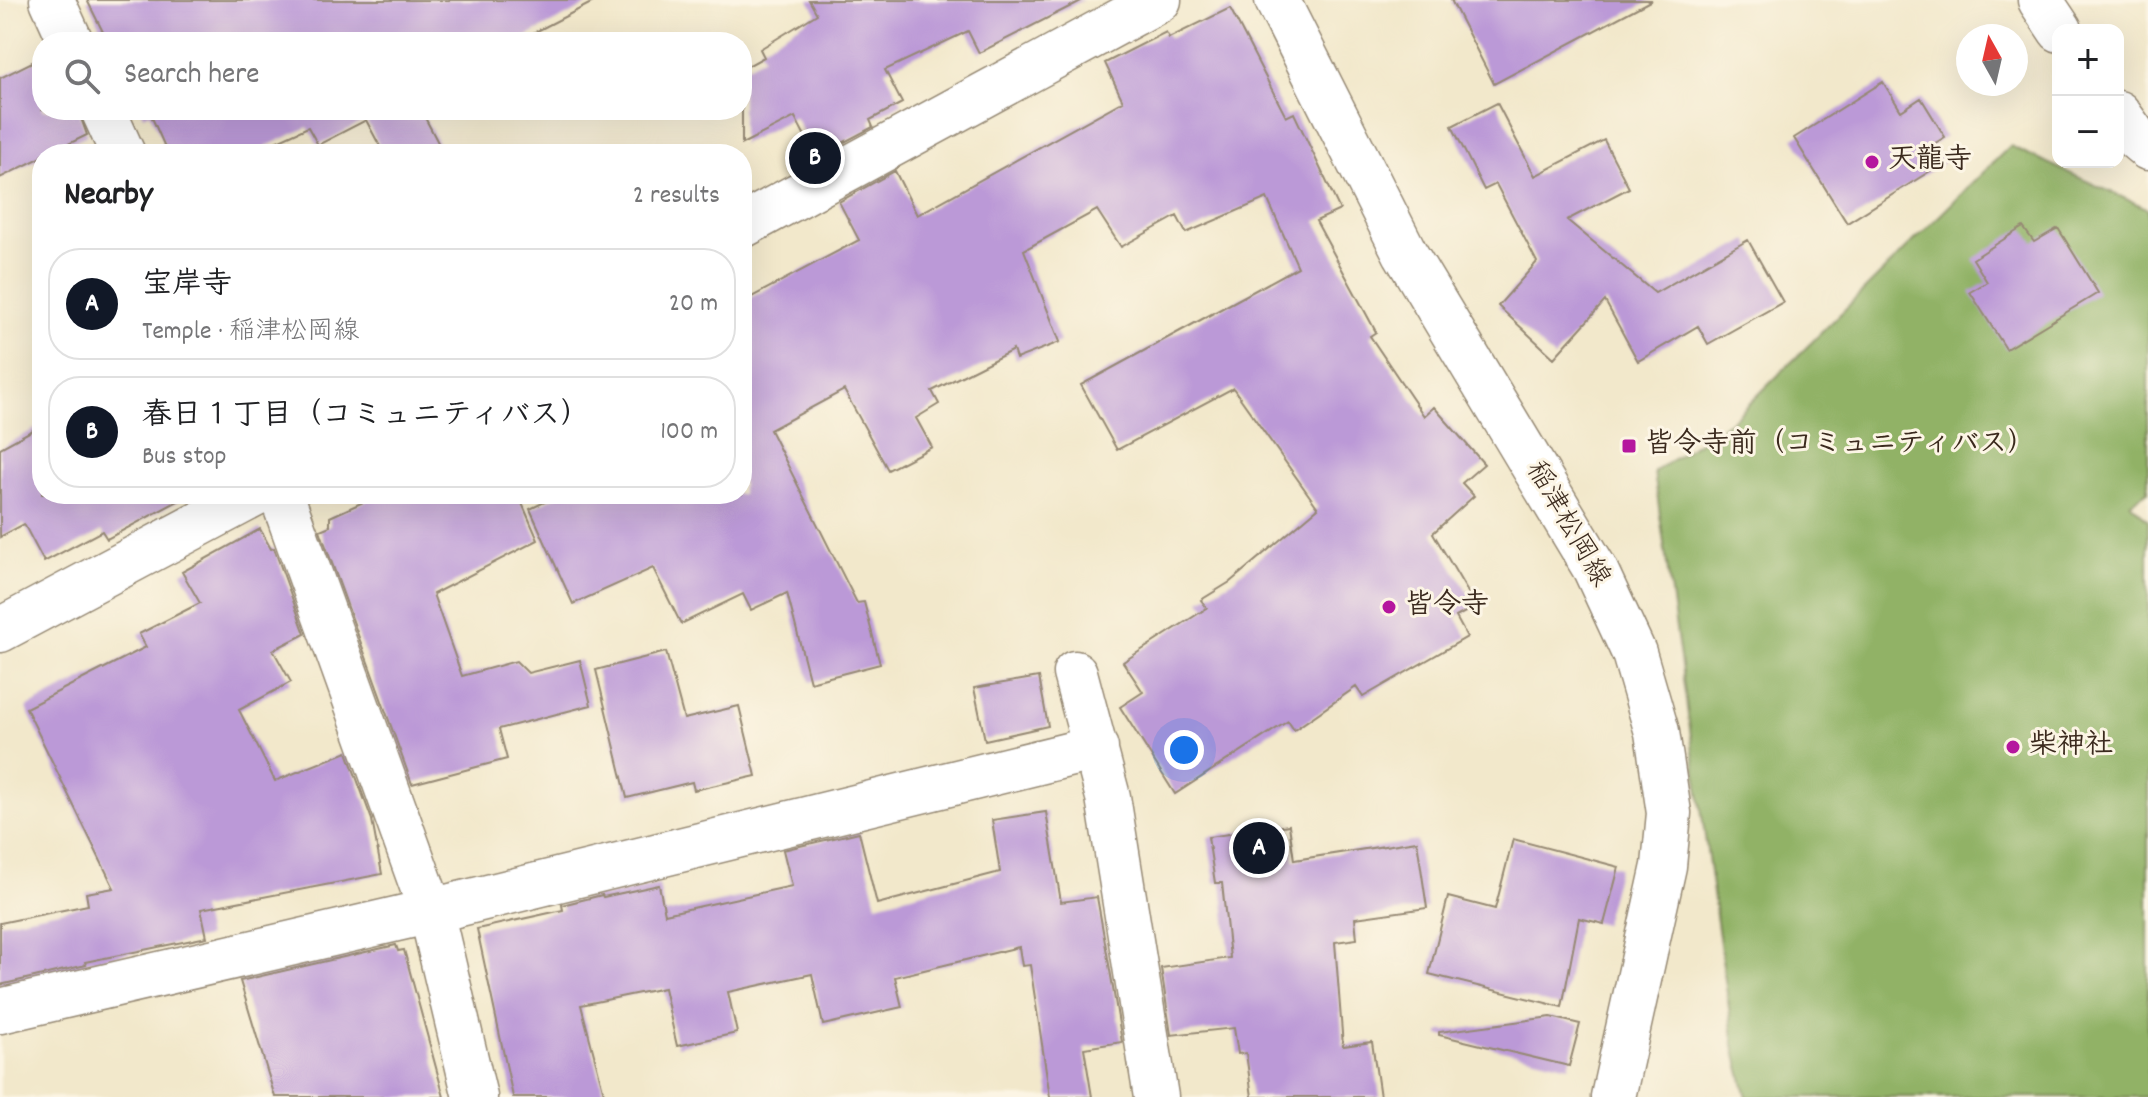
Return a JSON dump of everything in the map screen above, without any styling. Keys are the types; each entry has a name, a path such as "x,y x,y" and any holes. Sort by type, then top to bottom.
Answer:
{"street":[{"path":"52,0 66,32"},
{"path":"752,221 1159,0"},
{"name":"稲津松岡線","path":"1277,0 1405,253 1595,569 1634,653 1657,732 1669,813 1664,866 1613,1097"},
{"path":"2040,0 2056,24"},
{"path":"108,120 118,144"},
{"path":"2124,121 2148,148"},
{"path":"0,630 237,504"},
{"path":"285,504 431,911 475,1097"},
{"path":"1075,673 1108,797 1156,1097"},
{"path":"0,1011 431,911 1096,748"}],"green space":[{"path":"2010,146 2052,165 2052,168 2058,168 2148,209 2148,491 2130,503 2148,520 2148,1097 1747,1097 1735,1051 1654,472 1735,418"}],"building":[{"path":"87,0 597,0 535,32 103,32"},
{"path":"809,0 1083,0 979,53 968,31 885,70 902,103 870,120 873,127 816,157 795,117 742,144 742,120 752,120 752,64 764,57 760,49 817,14"},
{"path":"1451,0 1652,0 1494,84"},
{"path":"1230,8 1286,117 1294,113 1340,210 1316,221 1376,332 1370,336 1424,416 1434,407 1484,464 1462,483 1474,496 1433,533 1476,606 1456,617 1467,637 1363,697 1356,687 1294,730 1288,721 1175,794 1120,707 1143,692 1123,662 1207,608 1201,600 1230,582 1318,508 1233,388 1117,450 1081,385 1298,267 1267,198 1186,233 1177,216 1121,247 1097,210 1024,250 1060,342 1016,359 1013,350 932,391 939,404 916,418 932,447 888,470 844,390 770,430 857,603 864,602 880,664 810,682 787,593 751,610 743,594 681,624 653,568 573,604 530,509 540,504 752,504 752,297 859,240 839,202 895,171 917,215 1123,101 1105,63 1166,32 1169,38"},
{"path":"32,62 32,120 82,120 87,135 69,144 32,144 32,162 0,178 0,78"},
{"path":"1883,82 1901,111 1921,98 1945,137 1932,145 1943,163 1847,223 1794,138"},
{"path":"1497,103 1535,176 1604,140 1629,188 1567,220 1655,293 1748,240 1783,302 1708,344 1698,326 1638,361 1605,301 1554,358 1498,306 1537,262 1496,184 1484,190 1452,126"},
{"path":"153,120 366,120 320,144 308,127 271,144 164,144"},
{"path":"366,120 426,120 439,144 379,144"},
{"path":"2023,227 2034,242 2058,228 2098,293 2006,349 1970,292 1987,282 1973,259"},
{"path":"32,430 32,504 172,504 107,539 102,531 44,562 24,524 0,537 0,448"},
{"path":"359,504 522,504 538,540 433,594 462,676 516,661 528,673 580,660 591,705 499,729 507,759 412,784 320,530 330,526 330,517"},
{"path":"260,529 271,549 274,548 305,634 273,650 291,682 239,710 275,781 347,752 372,820 382,874 201,909 207,937 85,962 86,965 0,985 0,923 88,905 86,893 114,888 26,708 146,647 139,634 200,603 182,572"},
{"path":"666,652 684,719 739,706 756,776 694,790 692,782 627,798 596,670"},
{"path":"1039,677 1048,726 985,740 974,688"},
{"path":"1046,812 1061,902 1097,897 1122,1042 1084,1048 1092,1097 1050,1097 1030,965 1022,966 1019,947 895,977 902,1007 823,1025 812,974 728,992 737,1033 677,1046 664,988 581,1005 605,1097 513,1097 477,929 563,910 562,905 602,895 659,885 665,914 792,886 783,850 859,832 877,904 1000,872 992,820"},
{"path":"1289,825 1294,860 1417,841 1427,908 1355,918 1357,939 1335,942 1343,1046 1372,1042 1380,1097 1252,1097 1246,1053 1238,1054 1234,1028 1171,1035 1161,968 1230,958 1222,883 1215,883 1208,837"},
{"path":"1513,839 1619,867 1604,924 1579,918 1562,1007 1429,974 1448,897 1495,909"},
{"path":"396,945 398,951 404,950 444,1097 275,1097 240,981"},
{"path":"1551,1017 1580,1024 1569,1066 1439,1035 1439,1032"}],"place":[{"name":"春日１丁目（コミュニティバス）","path":"815,158"},
{"name":"天龍寺","path":"1872,162"},
{"name":"皆令寺前（コミュニティバス）","path":"1629,446"},
{"name":"皆令寺","path":"1389,607"},
{"name":"柴神社","path":"2013,747"},
{"name":"宝岸寺","path":"1259,848"}]}
